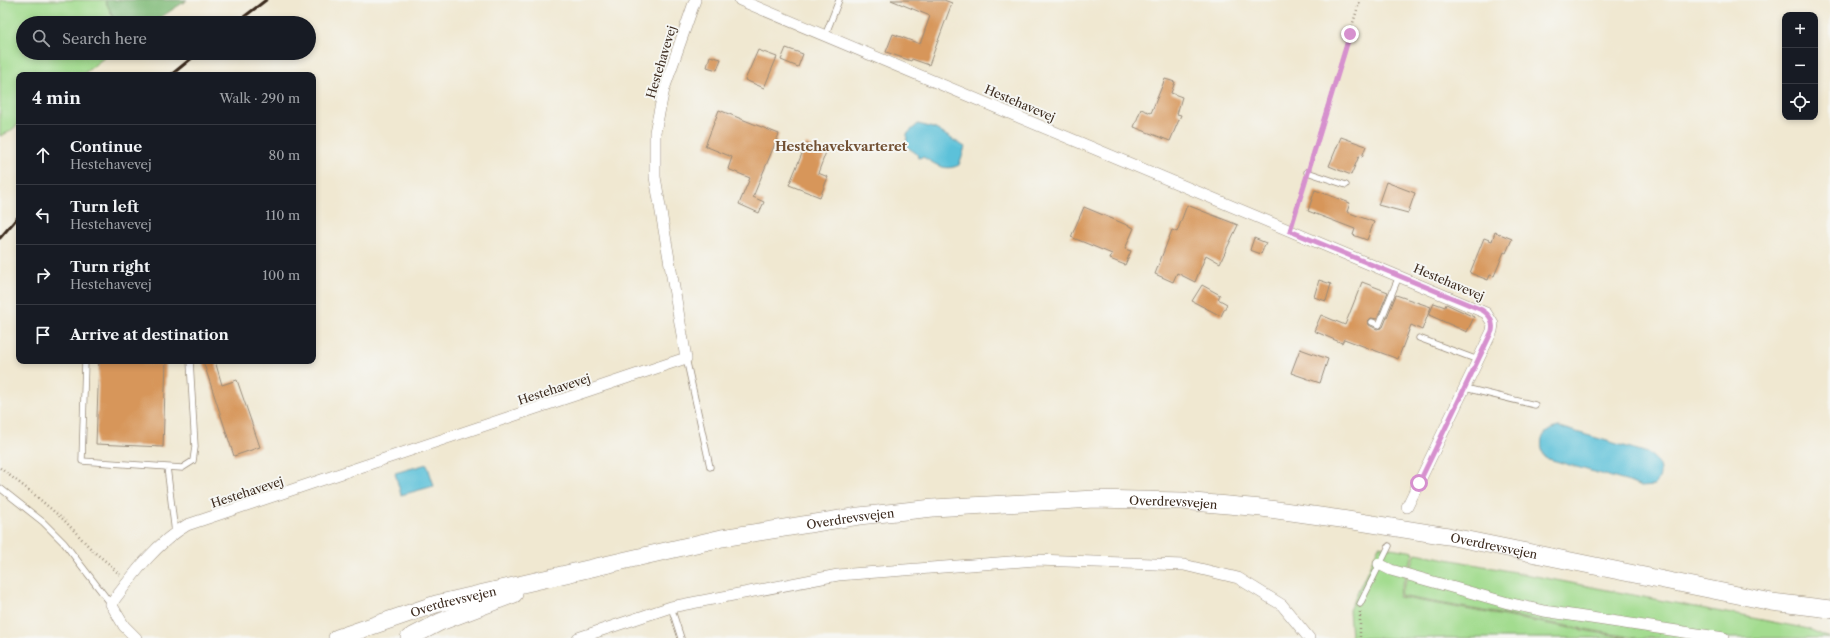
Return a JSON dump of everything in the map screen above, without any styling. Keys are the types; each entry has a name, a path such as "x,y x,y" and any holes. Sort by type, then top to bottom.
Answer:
{"main road":[{"name":"Overdrevsvejen","path":"337,638 442,602 722,538 859,516 933,508 1094,499 1182,501 1262,508 1341,519 1448,536 1772,602 1830,609"},
{"name":"Overdrevsvejen","path":"409,638 440,622 572,573"},
{"name":"Overdrevsvejen","path":"1772,602 1830,620"}],"street":[{"name":"Hestehavevej","path":"111,604 157,548 175,532 187,525 686,358 655,177 655,132 664,89 695,0"},
{"name":"Hestehavevej","path":"740,0 1486,313 1493,324 1492,331 1407,507"},
{"path":"578,638 671,607 838,575 1036,560 1184,565 1238,578 1282,605 1309,638"},
{"path":"1379,564 1391,570 1508,603 1544,611 1724,638"},
{"path":"111,604 124,626 136,638"},
{"path":"124,626 124,638"}],"lane":[{"path":"825,36 839,0"},
{"path":"1307,172 1346,185"},
{"path":"1372,322 1379,325 1399,276"},
{"path":"1419,338 1478,360"},
{"path":"686,358 710,467"},
{"path":"85,364 82,461 182,468 193,462 195,447 190,364"},
{"path":"1465,388 1535,405"},
{"path":"167,467 175,532"},
{"path":"0,488 48,527 83,567 111,604"},
{"path":"1360,604 1389,546"},
{"path":"671,607 681,638"}],"path":[{"path":"1290,231 1360,0"},
{"path":"0,468 64,520 94,552 108,562 126,584"},
{"path":"1360,604 1360,638"}],"green space":[{"path":"0,0 105,0 113,16 16,16 16,60 101,60 86,72 16,72 16,126 9,132 0,136"},
{"path":"105,0 187,0 163,16 113,16"},
{"path":"1379,546 1414,552 1398,597 1627,638 1351,638 1349,610"},
{"path":"1416,553 1809,629 1829,638 1635,638 1400,596"}],"water":[{"path":"918,124 934,128 965,147 959,165 949,168 940,166 923,157 918,158 917,154 906,146 907,134"},
{"path":"1559,427 1648,453 1656,460 1660,468 1657,481 1654,486 1641,487 1629,482 1545,458 1542,447 1543,438 1548,431"},
{"path":"427,464 434,486 401,495 395,473"}],"building":[{"path":"891,0 944,0 952,3 929,65 912,59 911,61 886,52 893,34 920,44 930,16"},
{"path":"786,48 803,54 798,67 781,60"},
{"path":"758,50 777,57 764,88 745,80"},
{"path":"710,56 721,59 717,70 707,67"},
{"path":"1165,79 1175,82 1171,93 1182,97 1177,114 1181,115 1170,141 1134,127 1141,109 1151,113"},
{"path":"719,110 779,134 753,197 764,202 759,213 739,204 750,178 728,169 732,157 705,146"},
{"path":"1341,137 1366,146 1362,157 1359,156 1351,175 1329,166"},
{"path":"806,144 826,152 818,173 828,177 820,197 789,185"},
{"path":"1386,182 1415,193 1408,213 1378,205"},
{"path":"1315,190 1350,203 1347,212 1374,222 1367,240 1353,235 1355,229 1308,211"},
{"path":"1187,205 1238,225 1220,263 1206,255 1195,282 1177,273 1173,282 1155,274 1172,230 1177,232"},
{"path":"1084,207 1134,228 1125,249 1131,251 1125,265 1110,259 1112,254 1071,237"},
{"path":"1495,232 1512,239 1506,253 1504,252 1494,276 1490,275 1488,280 1470,273 1484,238 1492,241"},
{"path":"1254,238 1266,243 1261,254 1250,250"},
{"path":"1319,280 1331,284 1326,301 1314,297"},
{"path":"1362,282 1388,292 1377,319 1371,318 1368,321 1369,325 1377,329 1383,327 1396,295 1431,307 1422,330 1411,325 1398,359 1344,339 1342,343 1314,331 1321,315 1345,325"},
{"path":"1202,285 1220,295 1218,299 1227,304 1221,316 1192,301"},
{"path":"1434,303 1445,307 1446,304 1474,317 1467,332 1429,315"},
{"path":"1300,349 1328,359 1320,383 1291,373"},
{"path":"99,364 166,364 163,447 96,444"},
{"path":"204,364 216,364 222,385 237,380 260,447 234,456"}],"railway":[{"path":"245,16 266,0"},
{"path":"175,72 189,60"},
{"path":"0,238 16,219"}],"district":[{"name":"Hestehavekvarteret","path":"841,146"}],"route":[{"path":"1350,34 1290,231 1482,310 1491,318 1493,324 1492,331 1419,483"}]}
